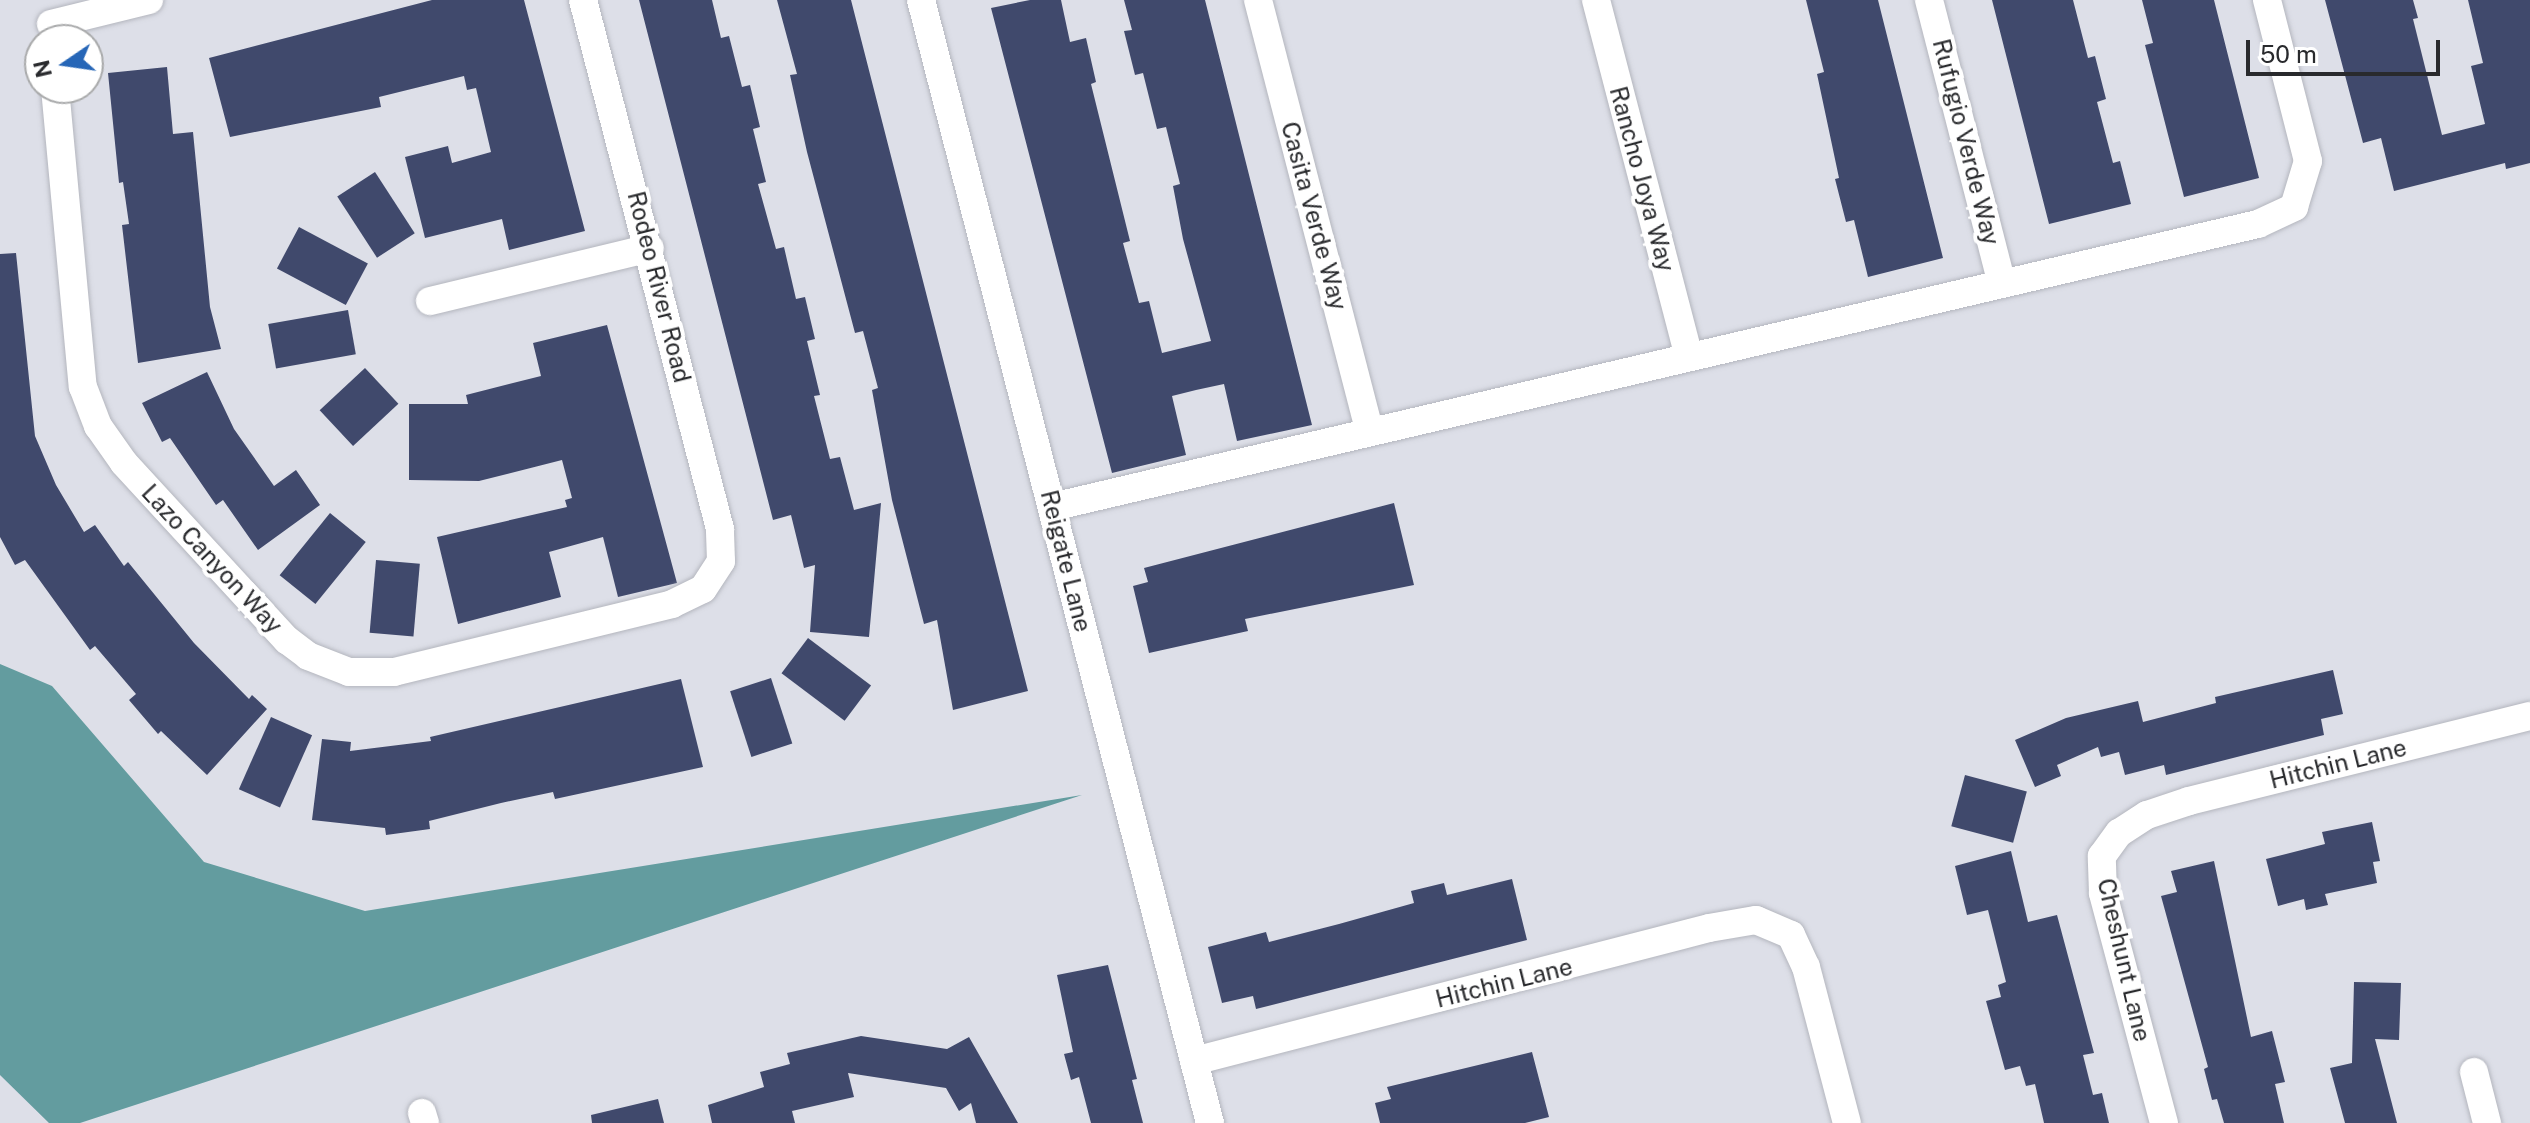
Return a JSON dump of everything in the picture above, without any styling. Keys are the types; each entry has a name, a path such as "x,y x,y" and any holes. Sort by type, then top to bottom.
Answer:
{"street":[{"path":"50,21 149,0"},
{"name":"Rodeo River Road","path":"583,0 650,248 720,529 723,547 715,575"},
{"name":"Reigate Lane","path":"921,0 1210,1123"},
{"name":"Casita Verde Way","path":"1258,0 1370,432"},
{"name":"Rancho Joya Way","path":"1596,0 1689,357"},
{"name":"Rufugio Verde Way","path":"1929,0 2002,284"},
{"path":"1052,507 2258,224 2294,207 2303,186 2308,161 2267,0"},
{"name":"Lazo Canyon Way","path":"57,104 88,405 124,463 262,617 308,656 349,672 394,672 672,604 703,589 715,575"},
{"path":"430,301 650,248"},
{"name":"Hitchin Lane","path":"2147,815 2530,716"},
{"name":"Cheshunt Lane","path":"2147,815 2119,833 2102,856 2103,893 2164,1123"},
{"name":"Hitchin Lane","path":"1194,1061 1734,922 1756,920 1791,935 1800,955 1847,1123"},
{"path":"2474,1072 2487,1123"}],"water":[{"path":"0,664 52,686 204,862 365,911 1082,795 80,1123 49,1123 0,1075"}],"building":[{"path":"432,0 524,0 585,231 509,250 502,219 425,238 405,157 448,146 452,163 491,152 476,88 467,90 464,76 379,97 381,107 230,137 209,58"},
{"path":"639,0 712,0 721,38 729,36 742,87 750,85 760,127 753,129 766,182 758,184 776,249 784,247 796,299 805,297 815,339 807,341 820,395 814,396 830,459 840,457 854,510 881,503 869,637 810,632 815,565 804,568 791,515 773,520"},
{"path":"777,0 851,0 1028,691 953,710 937,620 924,624 892,500 872,390 878,388 863,331 855,333 807,152 790,75 797,74"},
{"path":"1030,0 1061,0 1070,42 1086,38 1096,82 1091,84 1130,241 1123,243 1139,303 1149,301 1162,353 1211,341 1183,239 1173,186 1180,184 1166,127 1157,129 1143,73 1135,75 1124,31 1132,30 1124,0 1205,0 1312,425 1237,441 1224,384 1196,390 1172,396 1186,455 1112,473 991,8"},
{"path":"1806,0 1878,0 1943,258 1868,277 1854,220 1846,222 1835,179 1839,178 1817,74 1824,72"},
{"path":"1992,0 2073,0 2088,58 2095,56 2106,99 2097,102 2113,163 2120,161 2131,204 2049,224"},
{"path":"2142,0 2214,0 2259,178 2184,197 2145,45 2153,43"},
{"path":"2325,0 2413,0 2418,18 2413,19 2442,135 2485,124 2471,66 2483,63 2468,0 2530,0 2530,163 2506,169 2505,163 2394,191 2381,138 2363,143"},
{"path":"167,67 173,134 193,132 210,307 221,349 138,363 122,225 129,224 123,182 119,183 108,73"},
{"path":"375,172 415,233 377,258 337,197"},
{"path":"299,227 368,264 346,305 277,268"},
{"path":"16,253 35,436 56,485 84,532 95,525 124,566 128,562 194,643 249,699 252,695 267,709 207,775 161,731 158,734 129,700 136,694 95,646 90,650 25,560 15,565 0,537 0,254"},
{"path":"348,310 356,354 276,368 268,324"},
{"path":"607,325 677,583 618,597 603,537 549,552 561,597 458,624 437,537 567,507 565,500 572,498 562,460 479,481 409,480 409,404 468,404 466,395 541,376 533,343"},
{"path":"365,368 398,404 353,446 320,410"},
{"path":"207,372 234,429 274,486 296,470 320,505 258,550 223,500 216,505 170,438 162,442 142,403"},
{"path":"1394,503 1414,585 1245,619 1248,631 1149,653 1133,586 1148,582 1144,568"},
{"path":"330,513 366,542 315,604 280,575"},
{"path":"376,560 420,564 413,637 370,633"},
{"path":"808,638 871,686 845,721 782,673"},
{"path":"2333,670 2343,714 2321,719 2324,735 2166,775 2164,765 2125,775 2119,752 2101,757 2098,747 2057,765 2061,776 2035,787 2015,740 2066,718 2138,701 2143,722 2216,703 2215,697"},
{"path":"771,678 792,744 751,757 730,691"},
{"path":"681,679 703,767 555,799 553,792 501,803 429,821 430,829 386,835 385,828 312,820 322,739 351,742 350,751 431,741 430,737"},
{"path":"271,717 312,735 280,807 239,789"},
{"path":"1965,775 2027,792 2013,843 1951,826"},
{"path":"2372,822 2380,861 2373,862 2377,883 2325,894 2328,905 2306,910 2304,899 2278,906 2266,859 2325,844 2322,832"},
{"path":"2011,851 2028,922 2057,915 2094,1053 2083,1055 2093,1095 2102,1093 2109,1123 2044,1123 2035,1084 2026,1086 2020,1066 2005,1070 1986,1001 2001,997 1998,985 2006,982 1988,910 1967,915 1955,866"},
{"path":"2214,861 2251,1037 2272,1031 2285,1082 2275,1084 2284,1123 2224,1123 2217,1099 2212,1100 2204,1069 2208,1067 2161,896 2177,892 2171,871"},
{"path":"1512,879 1527,940 1256,1009 1253,996 1222,1003 1208,947 1266,932 1269,942 1339,924 1414,903 1411,891 1444,883 1447,895"},
{"path":"1108,965 1137,1079 1132,1080 1143,1123 1091,1123 1079,1077 1071,1080 1064,1054 1073,1052 1057,975"},
{"path":"2354,982 2401,983 2399,1040 2375,1039 2397,1123 2345,1123 2330,1068 2352,1063"},
{"path":"861,1036 947,1049 969,1037 1018,1123 976,1123 971,1103 959,1111 946,1088 848,1073 854,1097 792,1111 795,1123 712,1123 708,1105 764,1087 760,1072 790,1064 787,1053"},
{"path":"1532,1052 1549,1117 1525,1123 1380,1123 1375,1103 1391,1099 1387,1087"},
{"path":"658,1099 664,1123 592,1123 591,1115"}]}
